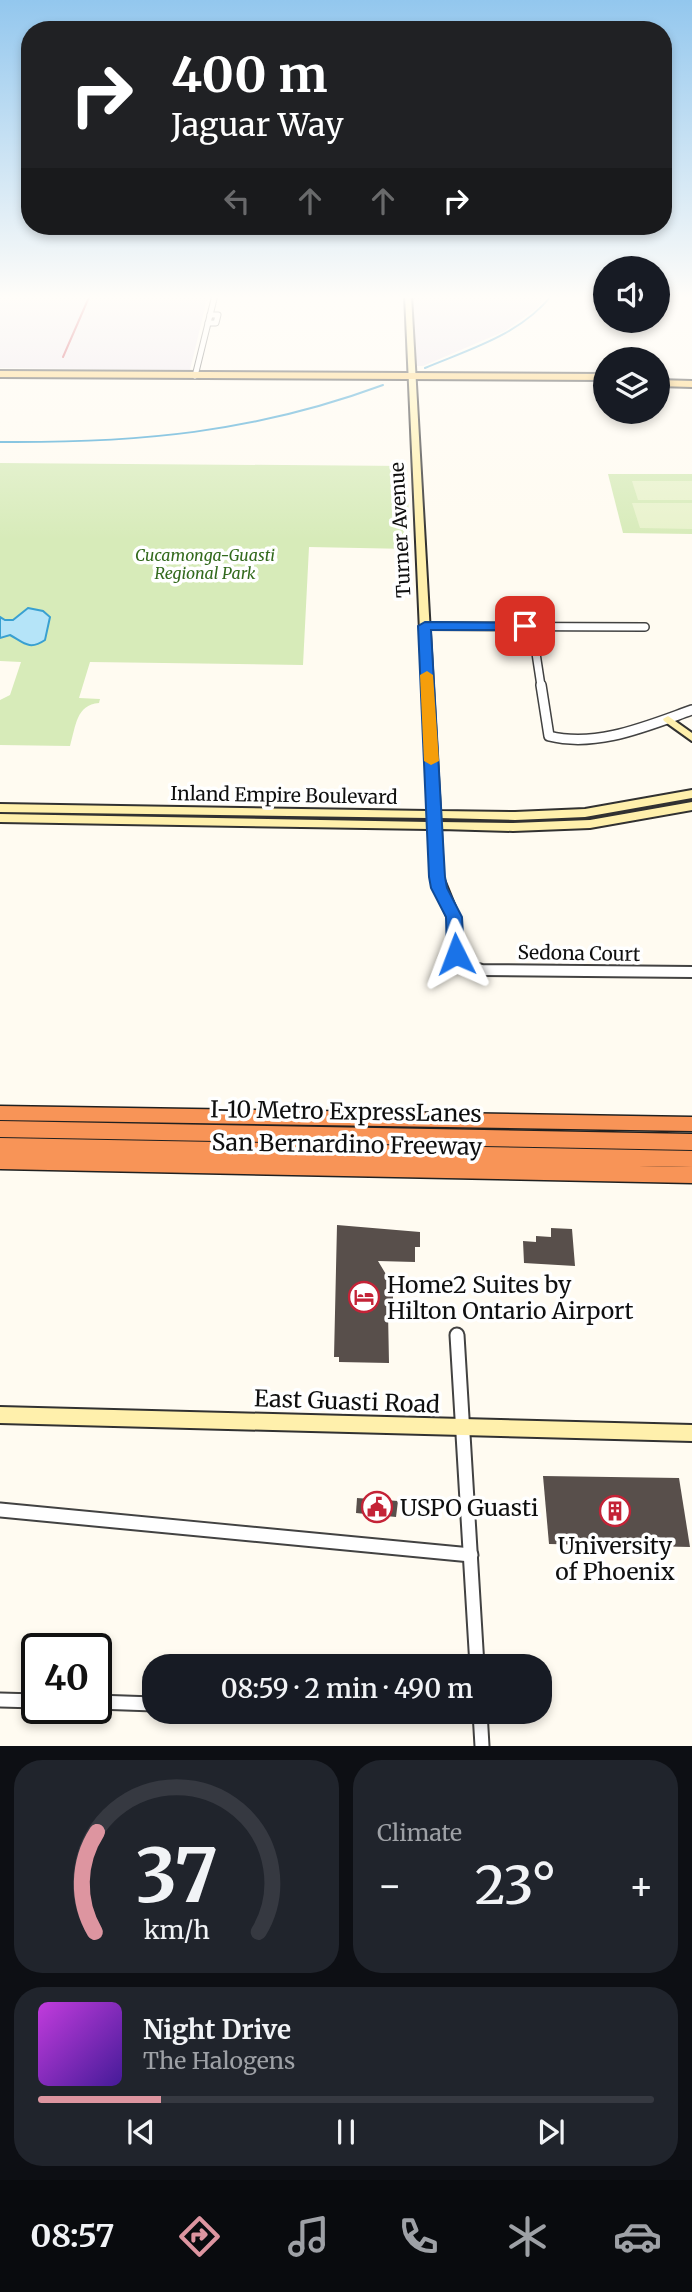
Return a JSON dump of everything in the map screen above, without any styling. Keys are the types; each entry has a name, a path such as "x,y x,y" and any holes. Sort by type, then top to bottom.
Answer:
{"highway":[{"name":"San Bernardino Freeway","path":"0,1113 692,1124"},
{"name":"I-10 Metro ExpressLanes","path":"0,1129 692,1142"},
{"name":"I-10 Metro ExpressLanes","path":"0,1146 692,1159"},
{"name":"San Bernardino Freeway","path":"0,1161 692,1175"}],"main road":[{"path":"247,376 593,383"},
{"path":"411,378 417,376"},
{"path":"558,376 593,377"},
{"name":"Turner Avenue","path":"411,378 439,888 454,917 456,954 467,966"},
{"path":"670,378 692,378"},
{"path":"670,383 692,384"},
{"path":"668,719 692,738"},
{"name":"Inland Empire Boulevard","path":"0,818 434,821 585,813 692,794"},
{"name":"Inland Empire Boulevard","path":"0,808 434,821 513,827 590,824 692,806"},
{"name":"East Guasti Road","path":"0,1415 692,1433"}],"street":[{"path":"425,626 645,627"},
{"path":"532,626 549,736 570,740 603,736 692,710"},
{"name":"Sedona Court","path":"467,966 482,970 692,972"},
{"path":"457,1335 476,1654"},
{"path":"0,1510 130,1520 471,1555"},
{"path":"0,1699 21,1700"},
{"path":"112,1703 142,1704"},
{"path":"481,1724 482,1746"}],"green space":[{"name":"Cucamonga-Guasti Regional Park","path":"0,463 407,466 410,549 309,547 303,665 90,662 79,698 100,699 99,703 81,712 70,746 0,745 0,700 10,695 21,662 0,661"},
{"path":"608,474 692,474 692,534 623,533"},
{"path":"632,481 692,481 692,500 638,500"},
{"path":"632,503 692,503 692,529 640,528"}],"water":[{"path":"28,608 43,611 50,617 45,640 30,645 10,635 0,638 0,617 13,620"}],"building":[{"name":"Home2 Suites by Hilton Ontario Airport","path":"337,1225 420,1232 420,1247 415,1247 415,1262 378,1261 390,1281 393,1281 393,1312 388,1312 389,1363 339,1362 339,1357 334,1357"},
{"path":"551,1228 572,1229 575,1266 524,1263 523,1241 536,1242 536,1236 551,1237"},
{"name":"University of Phoenix","path":"543,1476 679,1478 690,1547 549,1544"},
{"name":"USPO Guasti","path":"357,1498 398,1501 396,1517 356,1513"}],"waterway":[{"path":"0,442 99,440 194,432 288,414 383,385"}],"slow traffic":[{"path":"427,675 431,761"}],"place":[{"name":"Home2 Suites by Hilton Ontario Airport","path":"364,1297"},
{"name":"USPO Guasti","path":"377,1507"},
{"name":"University of Phoenix","path":"615,1511"}],"route":[{"path":"456,954 454,917 439,888 437,877 425,626 525,626"}]}
